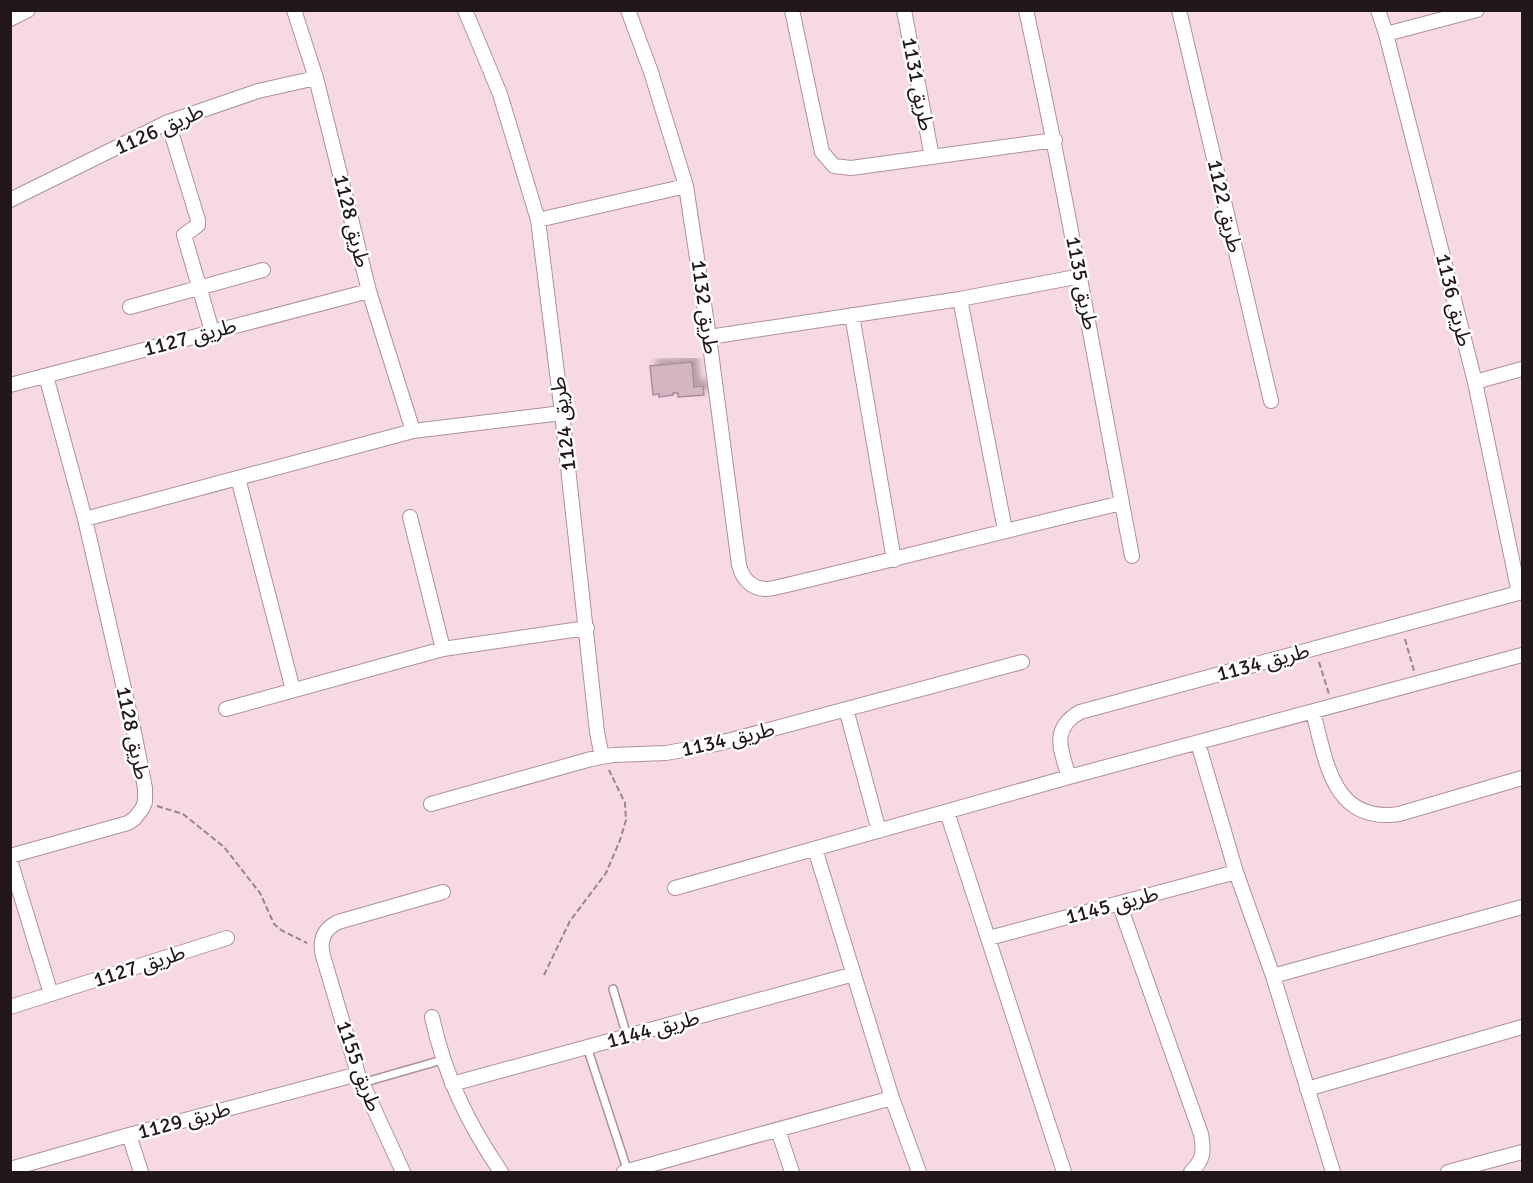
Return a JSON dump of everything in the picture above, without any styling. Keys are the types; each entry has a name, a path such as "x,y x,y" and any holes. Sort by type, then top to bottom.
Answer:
{"street":[{"path":"10,19 28,10"},
{"name":"طريق 1128","path":"294,10 316,78 369,291 413,431"},
{"name":"طريق 1124","path":"465,10 500,94 538,220 587,628 597,732 602,757"},
{"name":"طريق 1132","path":"628,10 651,72 686,186 741,572 745,579 756,587 768,590 894,561"},
{"name":"طريق 1131","path":"792,10 822,152 834,166 851,168 1055,140"},
{"name":"طريق 1131","path":"904,10 932,157"},
{"name":"طريق 1135","path":"1026,10 1055,140 1132,556"},
{"name":"طريق 1122","path":"1179,10 1271,401"},
{"name":"طريق 1136","path":"1378,10 1475,382 1521,592"},
{"path":"1386,34 1477,10"},
{"name":"طريق 1126","path":"10,200 168,122 258,91 316,78"},
{"path":"168,122 198,220 198,225 184,236 212,331"},
{"path":"538,220 686,186"},
{"path":"130,307 263,270"},
{"path":"709,337 960,299 1081,276"},
{"name":"طريق 1127","path":"10,385 369,291"},
{"path":"960,299 1005,530"},
{"path":"852,315 894,561 1005,530 1122,502"},
{"path":"1475,382 1522,369"},
{"name":"طريق 1128","path":"10,858 128,823 139,815 145,802 145,788 134,732 85,519 46,376"},
{"path":"85,519 413,431 562,413"},
{"path":"238,478 293,690"},
{"path":"410,518 443,649"},
{"name":"طريق 1134","path":"1069,777 1059,741 1067,721 1080,712 1521,592"},
{"path":"226,709 443,649 587,628"},
{"path":"675,888 1069,777 1522,655"},
{"name":"طريق 1134","path":"431,804 602,757 691,749 1022,662"},
{"path":"846,709 879,831"},
{"path":"1312,712 1334,784 1347,801 1366,812 1388,816 1399,814 1522,778"},
{"path":"1198,743 1236,872 1273,976 1333,1173"},
{"path":"947,812 1064,1173"},
{"path":"814,849 892,1098 919,1173"},
{"path":"10,858 51,994"},
{"name":"طريق 1145","path":"989,938 1236,872"},
{"path":"322,952 324,932 338,922 443,892"},
{"path":"1119,903 1201,1134 1203,1148 1201,1162 1191,1173"},
{"path":"1273,976 1522,907"},
{"name":"طريق 1127","path":"10,1006 226,938"},
{"name":"طريق 1155","path":"322,952 360,1078 403,1173"},
{"name":"طريق 1144","path":"452,1084 854,974"},
{"path":"432,1017 442,1060 452,1084 464,1111 501,1173"},
{"path":"1307,1089 1522,1028"},
{"name":"طريق 1129","path":"10,1169 129,1135 360,1078"},
{"path":"626,1172 892,1098"},
{"path":"778,1130 792,1173"},
{"path":"129,1135 141,1173"},
{"path":"1448,1173 1522,1152"}],"lane":[{"path":"613,989 627,1036"},
{"path":"587,1047 626,1172"},
{"path":"360,1078 442,1060"}],"path":[{"path":"1401,625 1418,684"},
{"path":"1315,648 1333,706"},
{"path":"544,975 570,921 606,873 626,820 625,803 602,757"},
{"path":"145,802 183,814 224,847 260,893 274,924 322,952"}],"building":[{"path":"692,362 694,387 703,386 704,395 678,397 678,393 673,393 673,395 659,397 659,394 653,395 650,366"}]}
